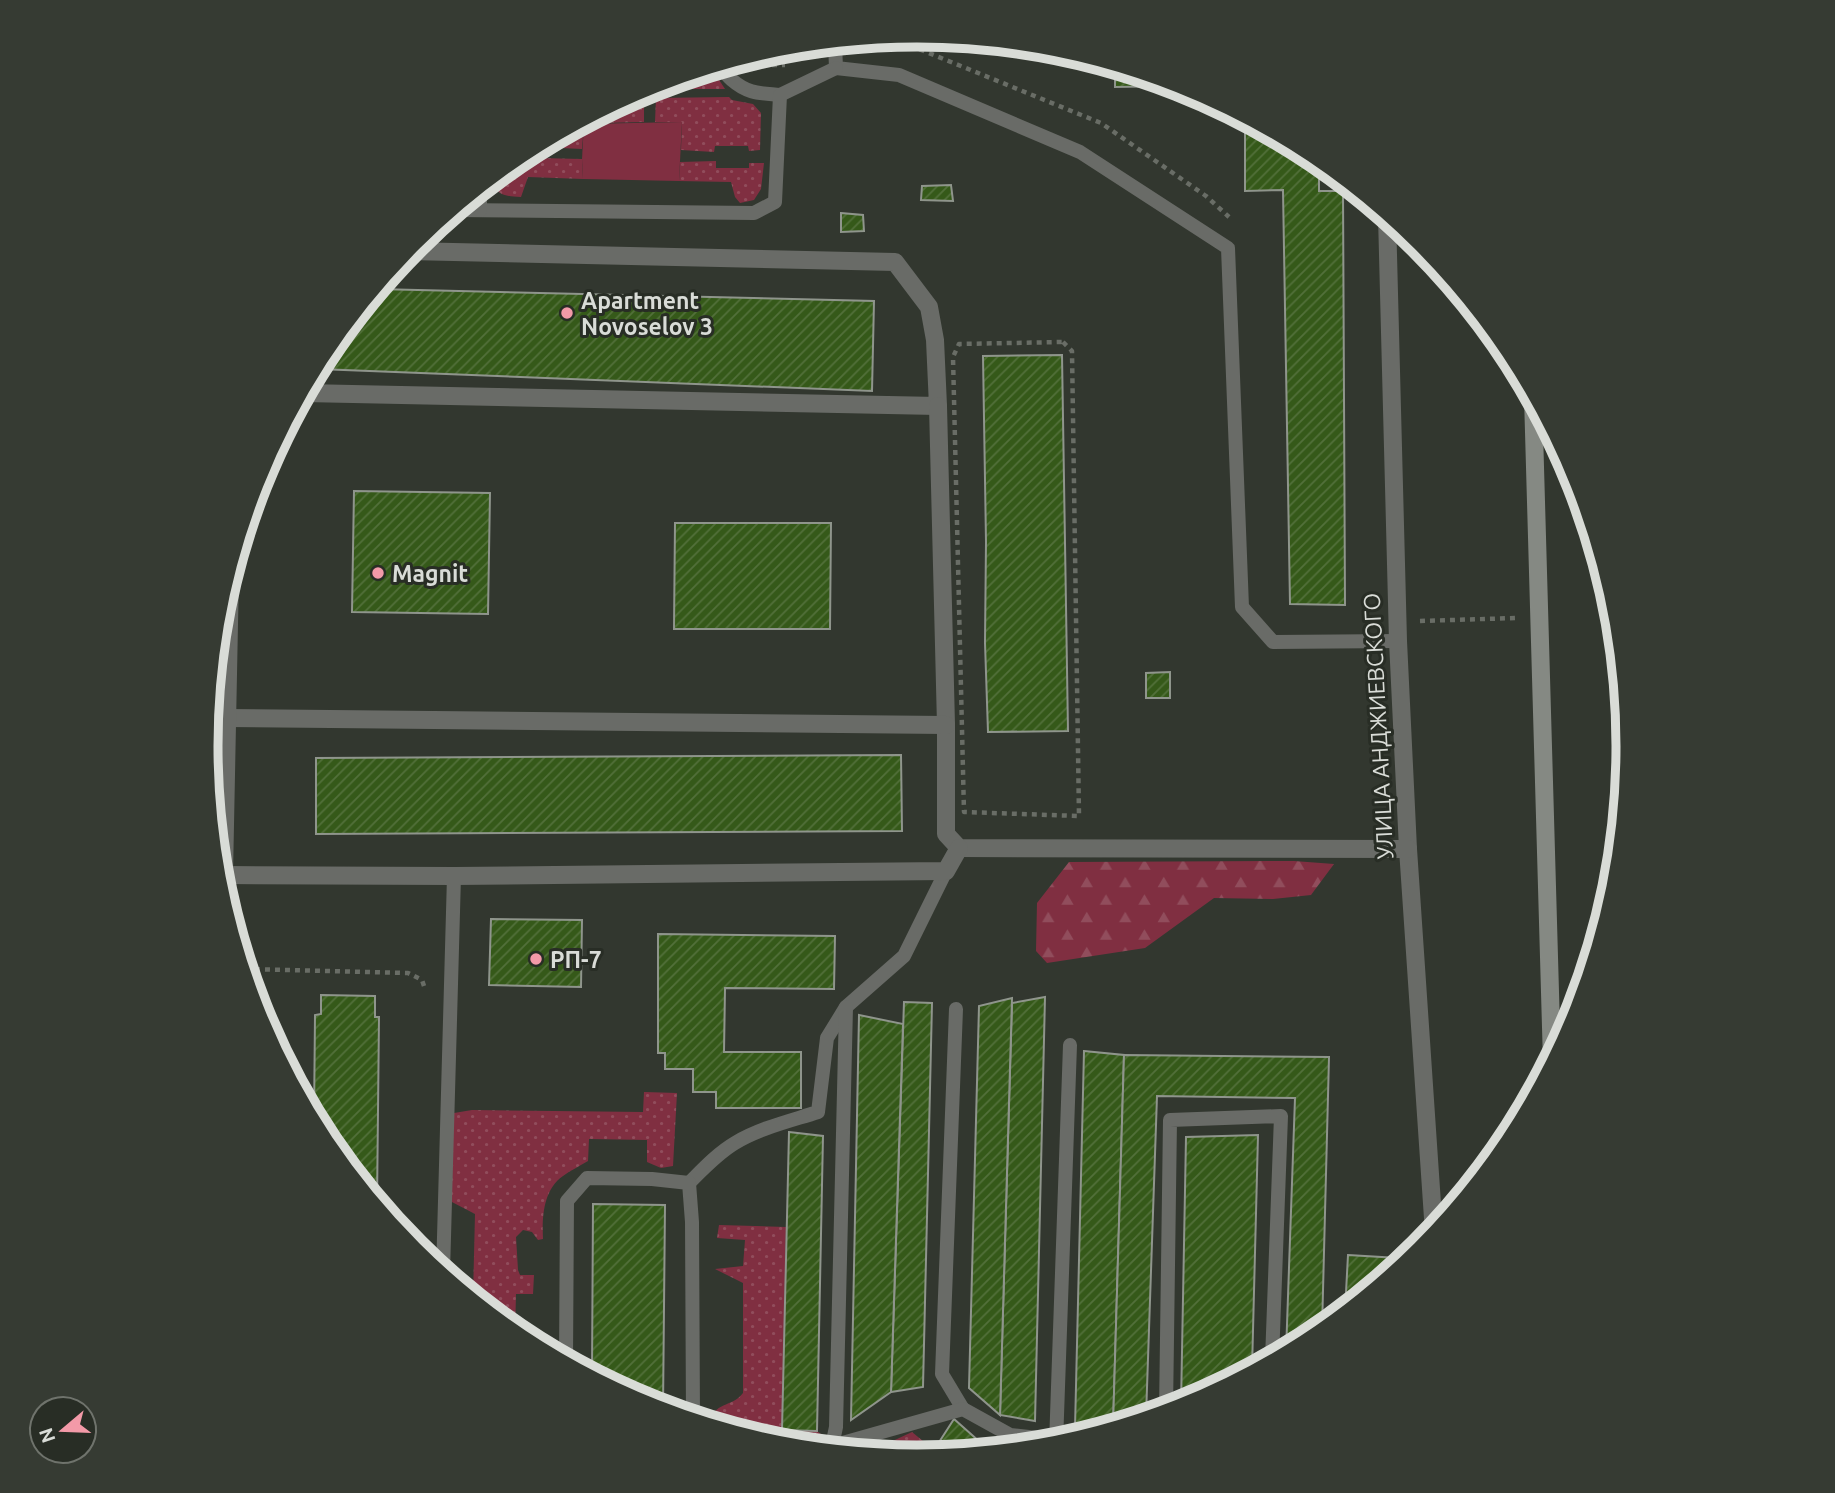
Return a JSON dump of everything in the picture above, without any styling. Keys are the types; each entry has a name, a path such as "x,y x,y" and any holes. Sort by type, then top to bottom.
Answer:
{"street":[{"name":"УЛИЦА АНДЖИЕВСКОГО","path":"1387,229 1398,641 1408,849 1433,1219"},
{"path":"424,251 895,262 929,307 935,340 946,725 946,834 959,848 1408,849"},
{"path":"314,393 938,405"},
{"path":"1535,418 1551,1042"},
{"path":"224,836 228,630"},
{"path":"226,718 946,725"},
{"path":"232,884 454,876 946,871 959,848"}],"lane":[{"path":"835,52 836,68"},
{"path":"726,74 742,89 780,95 836,68 899,75 1080,152 1228,248 1242,607 1273,642 1398,641"},
{"path":"470,210 754,213 775,202 780,95"},
{"path":"480,202 480,210"},
{"path":"693,1409 690,1183 734,1143 775,1125 818,1112 827,1038 846,1007 904,956 946,871"},
{"path":"443,1260 454,876"},
{"path":"832,1441 836,1427 846,1007"},
{"path":"956,1009 942,1374 963,1409 1010,1435 1025,1437"},
{"path":"1061,1430 1070,1045"},
{"path":"1166,1400 1170,1120 1281,1116 1272,1349"},
{"path":"566,1351 568,1202 587,1178 690,1183"},
{"path":"850,1442 963,1409"}],"path":[{"path":"916,47 1101,123 1206,196 1232,220"},
{"path":"763,65 785,65"},
{"path":"1063,342 1072,351 1079,816 964,812 953,357 960,344 1063,342"},
{"path":"1419,621 1519,618"},
{"path":"254,969 408,973 422,980 426,996"}],"green space":[{"path":"717,77 725,89 680,89"},
{"path":"729,97 753,104 761,113 760,150 749,151 748,146 715,146 714,152 681,150 682,122 655,122 656,98"},
{"path":"644,103 644,122 601,123"},
{"path":"682,122 679,181 583,179 584,132 599,124"},
{"path":"583,133 582,149 557,148"},
{"path":"540,158 582,159 583,179 528,177 521,197 502,194 496,189 532,163 539,163"},
{"path":"716,161 716,168 749,168 749,163 764,163 761,189 754,200 740,203 735,197 731,182 679,181 680,162"},
{"path":"1294,861 1334,864 1311,895 1273,899 1214,898 1145,948 1047,963 1036,951 1037,903 1069,862"},
{"path":"644,1092 677,1093 673,1166 661,1168 647,1162 647,1140 589,1139 588,1161 563,1176 551,1189 544,1213 543,1239 538,1240 532,1232 523,1230 516,1237 520,1275 534,1275 533,1294 516,1294 515,1318 473,1286 475,1214 450,1201 454,1113 472,1110 643,1112"},
{"path":"719,1225 786,1227 782,1430 817,1431 825,1440 713,1415 719,1408 739,1398 743,1393 743,1283 715,1269 743,1266 745,1240 717,1238"},
{"path":"912,1432 928,1446 918,1446 885,1445"}],"building":[{"path":"1115,76 1149,86 1115,87"},
{"path":"1245,129 1319,174 1319,191 1343,192 1345,605 1290,604 1283,190 1245,191"},
{"path":"951,185 953,201 921,200 922,186"},
{"path":"841,213 863,215 864,231 841,232"},
{"path":"389,289 874,301 872,391 329,369"},
{"path":"1062,355 1068,731 988,732 983,356"},
{"path":"354,491 490,493 488,614 352,612"},
{"path":"675,523 831,523 830,629 674,629"},
{"path":"1170,672 1170,698 1146,698 1146,673"},
{"path":"901,755 902,831 316,834 316,758"},
{"name":"РП-7","path":"491,919 582,920 581,987 489,985"},
{"path":"658,934 835,936 834,989 725,988 724,1052 801,1052 801,1108 716,1108 716,1092 693,1092 693,1069 665,1069 665,1053 658,1053"},
{"path":"321,995 375,996 375,1017 379,1017 377,1190 336,1135 314,1100 315,1015 321,1014"},
{"path":"1045,997 1035,1421 1000,1415 1012,1003"},
{"path":"1012,998 1000,1415 969,1388 979,1006"},
{"path":"904,1002 932,1003 923,1387 891,1392"},
{"path":"859,1015 903,1024 891,1392 851,1420"},
{"path":"1084,1051 1124,1055 1113,1417 1075,1427"},
{"path":"1124,1055 1329,1057 1322,1316 1286,1340 1295,1098 1157,1096 1146,1407 1113,1417"},
{"path":"789,1132 823,1136 817,1431 782,1430"},
{"path":"1258,1135 1252,1360 1181,1394 1186,1137"},
{"path":"593,1204 665,1205 663,1398 592,1365"},
{"path":"1348,1255 1394,1258 1379,1272 1346,1299"},
{"path":"954,1419 980,1442 963,1444 937,1445"}],"place":[{"name":"Apartment Novoselov 3","path":"567,313"},
{"name":"Magnit","path":"378,573"},
{"name":"РП-7","path":"536,959"}]}
